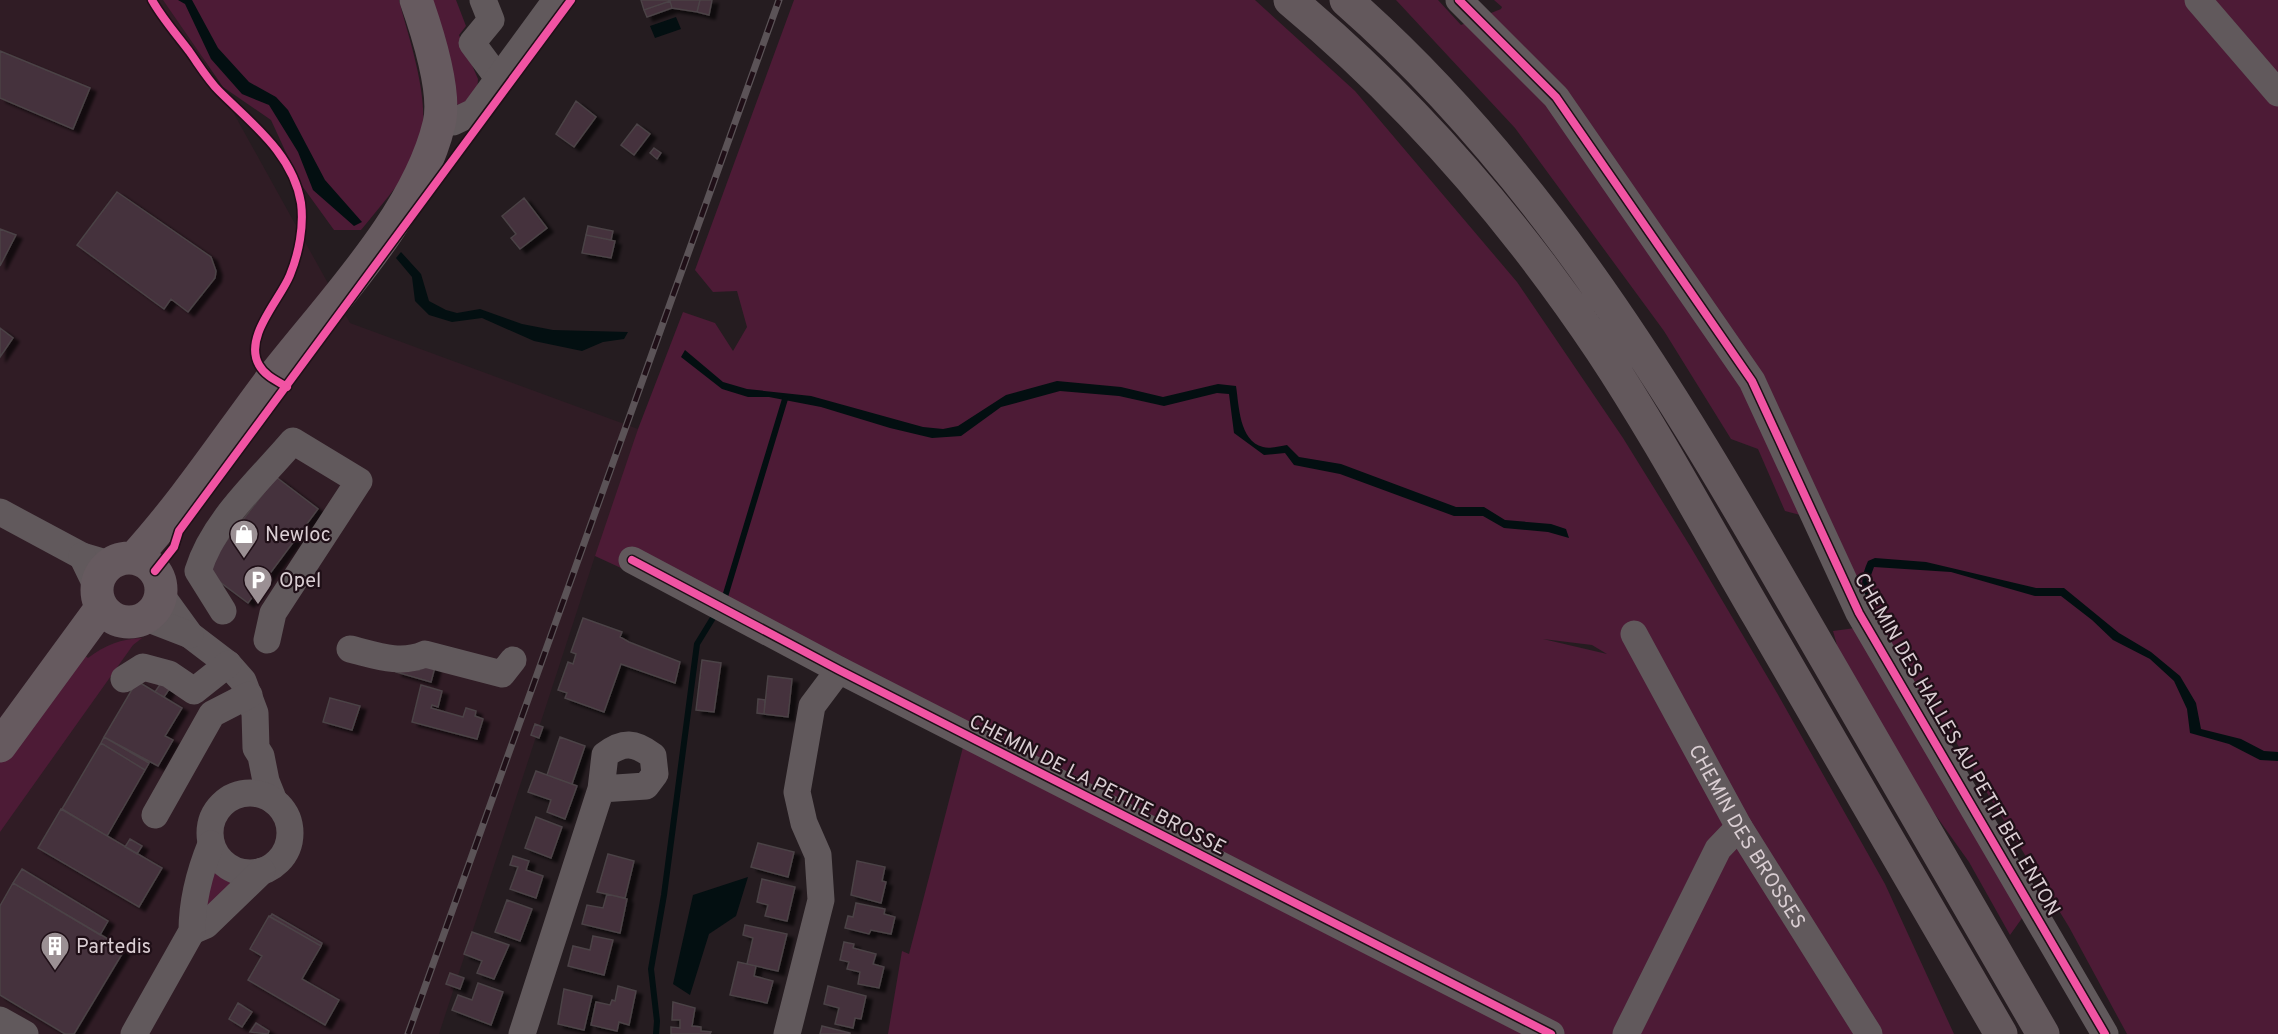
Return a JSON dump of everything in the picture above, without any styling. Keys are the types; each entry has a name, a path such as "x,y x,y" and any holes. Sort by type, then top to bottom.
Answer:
{"highway":[{"path":"1290,0 1357,59 1462,168 1510,227 1600,350 1678,477 2001,1034"},
{"path":"1346,0 1425,76 1477,131 1566,241 1617,311 1719,473 2043,1034"}],"main road":[{"path":"0,746 76,642 123,586 272,379 372,252 422,175 440,122 439,91 434,58 416,0"}],"street":[{"path":"483,0 491,20 472,43 498,78"},
{"path":"440,122 453,122 474,112 556,0"},
{"name":"CHEMIN DES HALLES AU PETIT BEL ENTON","path":"1459,0 1556,97 1752,381 1859,613 2105,1034"},
{"path":"2198,0 2278,93"},
{"path":"223,611 198,571 204,553 231,514 293,441 359,481 273,613 267,640"},
{"path":"0,512 123,586 228,664 243,681 255,713 256,748 261,756 266,781 274,801 288,818 290,840 280,859 262,871 206,925 192,931"},
{"name":"CHEMIN DE LA PETITE BROSSE","path":"632,560 838,670 1551,1034"},
{"name":"CHEMIN DES BROSSES","path":"1634,634 1739,826 1869,1034"},
{"path":"350,649 399,660 412,660 424,654 502,674 513,660"},
{"path":"124,679 143,667 169,674 194,691 228,664"},
{"path":"787,1034 821,900 819,855 804,823 797,792 812,706 838,670"},
{"path":"155,814 212,714 249,695"},
{"path":"234,796 249,756 256,748"},
{"path":"522,1034 601,789"},
{"path":"262,871 246,873 231,868 219,858 210,835 213,816 226,801 234,796 255,793 274,801"},
{"path":"1626,1034 1718,849 1739,826"},
{"path":"134,1034 192,931 192,913 204,861 212,844"},
{"path":"0,1020 25,1034"}],"shaded area":[{"path":"0,0 171,0 350,323 638,429 607,543 595,556 439,1034 0,1034"},
{"path":"163,0 399,0 420,81 423,103 421,144 408,170 361,230 334,230 300,183 271,120 223,87"},
{"path":"178,0 192,0 218,48 249,82 276,97 288,110 325,180 362,222 354,226 313,190 298,152 269,105 242,94 211,59 185,4"},
{"path":"430,0 456,0 466,26 459,35 478,79 477,92 461,110 456,102"},
{"path":"794,0 1255,0 1355,91 1517,282 1623,438 1777,693 1885,884 1954,1034 888,1034 902,951 909,954 968,728 595,556 638,429 683,312 715,323 733,351 747,327 737,291 713,292 695,270","holes":["1543,639 1592,645 1607,654"]},
{"path":"1396,0 1438,0 1461,25 1501,9 1502,7 1494,0 2278,0 2278,1034 2127,1034 2069,927 1948,729 1942,735 2030,907 2010,935 1969,862 1927,803 1842,663 1833,631 1870,626 1823,521 1785,511 1758,449 1731,439 1664,331 1515,128"},
{"path":"676,17 681,29 655,38 650,26"},
{"path":"401,252 421,274 429,301 446,310 457,313 480,309 522,324 553,330 628,332 624,339 603,342 582,351 534,341 482,318 452,322 429,315 415,301 412,277 396,258"},
{"path":"685,350 723,382 747,389 811,396 923,427 943,429 958,426 1006,395 1057,381 1121,387 1163,397 1218,384 1236,386 1245,430 1249,438 1263,447 1287,445 1299,457 1341,464 1456,507 1484,507 1505,520 1551,524 1566,529 1569,538 1548,532 1504,528 1483,516 1454,516 1340,474 1294,465 1285,453 1264,455 1234,433 1229,394 1217,393 1164,406 1119,396 1060,391 1001,407 961,436 932,438 821,407 769,397 748,397 722,389 681,357"},
{"path":"1875,558 1926,562 2036,588 2064,588 2119,633 2151,652 2180,676 2196,703 2201,729 2241,739 2264,751 2278,752 2278,761 2260,760 2229,744 2190,733 2187,709 2174,681 2150,659 2113,640 2061,596 2035,596 1951,572 1874,567 1870,578 1870,603 1864,593 1863,578 1868,561"},
{"path":"142,638 133,645 0,832 0,757 83,654 88,658 114,644"},
{"path":"213,865 240,879 203,915"},
{"path":"748,877 736,916 709,934 690,995 673,984 693,895"}],"building":[{"path":"641,0 700,0 697,12 672,8 670,1 644,10"},
{"path":"700,0 712,0 709,15 697,12"},
{"path":"670,1 672,8 647,17 644,10"},
{"path":"0,51 90,88 73,129 0,98"},
{"path":"576,101 596,117 574,147 556,134"},
{"path":"637,124 650,134 634,155 621,145"},
{"path":"654,148 661,153 657,159 650,153"},
{"path":"117,192 211,257 216,271 215,278 188,312 171,299 164,309 77,245"},
{"path":"524,198 547,228 520,249 511,238 516,234 502,216"},
{"path":"588,226 613,231 611,240 586,235"},
{"path":"0,229 16,235 0,266"},
{"path":"586,235 615,241 611,258 582,253"},
{"path":"0,328 13,338 0,357"},
{"path":"276,477 318,509 248,603 204,570"},
{"path":"583,618 622,632 620,637 629,642 680,662 675,683 621,664 604,712 565,698 567,693 558,690 568,662 573,664 576,654 571,652"},
{"path":"423,658 435,667 431,682 396,672 398,664 419,670"},
{"path":"702,660 721,663 714,712 696,710"},
{"path":"768,676 792,679 788,717 764,714"},
{"path":"137,681 182,708 165,736 173,740 158,766 104,737"},
{"path":"161,683 170,688 164,697 155,692"},
{"path":"421,685 442,691 438,707 432,705 431,708 463,717 466,708 476,711 475,716 483,719 477,739 412,722"},
{"path":"330,698 360,706 352,730 323,722"},
{"path":"758,699 765,700 764,714 757,713"},
{"path":"535,724 543,727 539,738 531,735"},
{"path":"104,737 149,763 145,770 101,743"},
{"path":"560,737 585,746 572,784 547,775"},
{"path":"101,743 145,770 107,836 62,809"},
{"path":"536,771 577,786 565,819 547,812 551,800 528,792"},
{"path":"61,809 162,868 139,907 38,848"},
{"path":"536,817 562,827 551,858 525,848"},
{"path":"130,839 142,846 137,854 125,847"},
{"path":"758,843 794,852 788,877 751,867"},
{"path":"608,854 634,861 625,898 597,892"},
{"path":"513,856 529,861 526,870 543,876 536,898 510,889 518,867 510,865"},
{"path":"857,861 885,867 882,881 886,882 881,903 851,895"},
{"path":"22,869 108,921 100,935 13,883"},
{"path":"762,879 795,887 787,921 765,916 768,905 757,902"},
{"name":"Partedis","path":"13,883 125,949 74,1034 65,1034 0,995 0,906"},
{"path":"607,894 627,899 620,933 582,924 587,905 603,908"},
{"path":"507,900 532,909 520,941 495,932"},
{"path":"856,903 885,909 884,914 895,917 891,934 871,930 869,934 845,928 848,916 853,917"},
{"path":"272,914 322,943 321,946 270,917"},
{"path":"269,916 321,946 302,979 339,1000 325,1025 248,980 262,956 250,949"},
{"path":"745,925 787,934 778,971 747,964 753,938 743,935"},
{"path":"472,932 509,945 494,979 477,973 482,961 464,954"},
{"path":"593,936 613,940 604,975 568,966 573,946 590,950"},
{"path":"844,942 854,944 853,948 876,954 873,964 884,967 879,988 858,984 860,972 847,969 849,962 840,960"},
{"path":"738,962 756,966 754,976 773,981 767,1003 730,995"},
{"path":"450,973 464,978 460,989 446,984"},
{"path":"478,983 503,992 491,1025 452,1010 458,995 472,1000"},
{"path":"618,986 636,991 629,1025 619,1022 617,1031 591,1025 596,1002 610,1005 612,1000 615,1001"},
{"path":"828,986 866,996 861,1019 855,1018 853,1028 835,1024 839,1008 824,1004"},
{"path":"564,989 592,996 584,1030 558,1024"},
{"path":"673,1002 695,1008 692,1026 701,1027 701,1031 711,1032 710,1034 671,1034 671,1027 680,1028 680,1020 672,1020"},
{"path":"238,1003 252,1012 242,1027 229,1019"},
{"path":"256,1023 269,1031 268,1034 250,1032"},
{"path":"822,1026 850,1033 850,1034 820,1034"}],"waterway":[{"path":"724,600 785,399"},
{"path":"656,1034 657,1021 651,969 664,895 697,644 716,613"}],"railway":[{"path":"408,1034 779,0"}],"cycle path":[{"path":"152,0 211,82 257,128 280,155 297,185 302,221 296,258 285,285 259,331 255,354 264,372 287,387"},
{"path":"155,571 174,547 179,531 571,0"},
{"path":"1459,0 1556,97 1752,381 1859,613 2105,1034"},
{"path":"632,560 839,670 1551,1034"}],"place":[{"name":"Newloc","path":"244,560"},
{"name":"Opel","path":"258,606"},
{"name":"Partedis","path":"55,972"}]}
